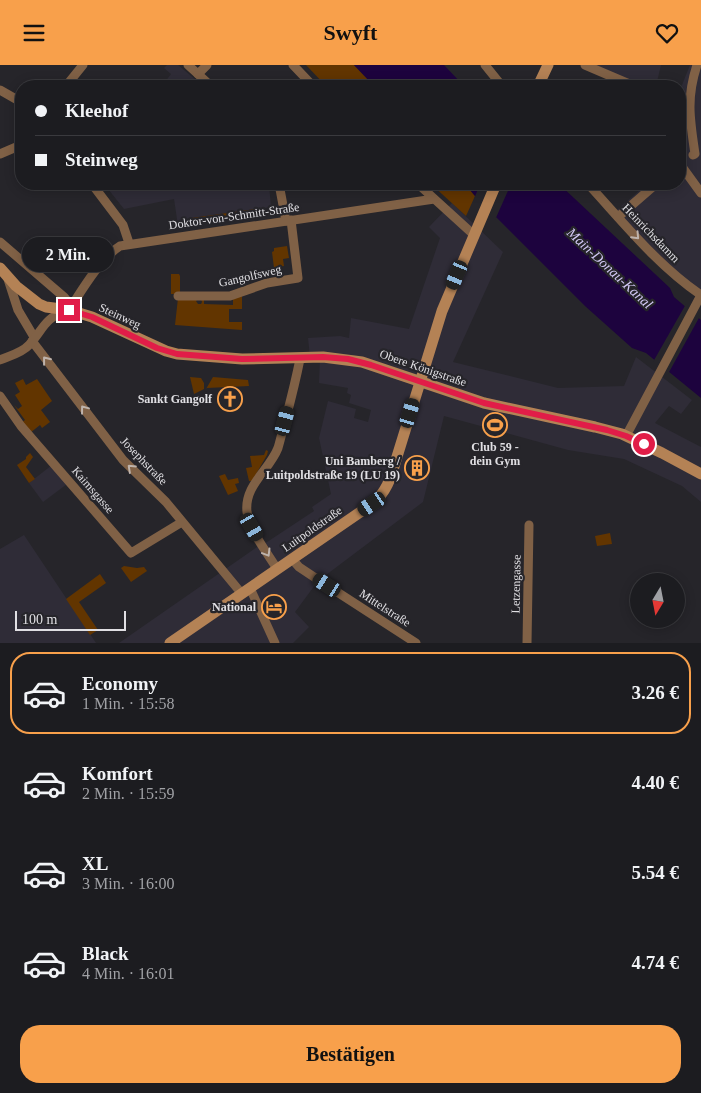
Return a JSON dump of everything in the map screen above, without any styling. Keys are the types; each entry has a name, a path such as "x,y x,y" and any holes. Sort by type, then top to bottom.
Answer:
{"street":[{"path":"71,80 83,65"},
{"path":"188,65 204,80"},
{"path":"198,74 207,65"},
{"path":"293,65 307,80"},
{"path":"485,65 497,80"},
{"path":"541,80 548,65"},
{"path":"585,65 620,80"},
{"path":"693,155 695,153 697,137 689,114 689,97 697,65"},
{"path":"0,90 15,99"},
{"path":"0,154 15,148"},
{"path":"686,173 701,193"},
{"path":"97,190 124,225 130,243"},
{"path":"280,190 288,220"},
{"path":"424,190 475,231"},
{"name":"Luitpoldstraße","path":"170,643 372,504 382,495 389,481 442,311 493,190"},
{"name":"Heinrichsdamm","path":"593,190 649,251 700,297"},
{"path":"618,217 649,190"},
{"name":"Doktor-von-Schmitt-Straße","path":"69,310 92,277 114,250 120,246 434,199"},
{"name":"Gangolfsweg","path":"178,296 230,296 267,283 298,278 288,220"},
{"path":"0,243 69,303 69,310 55,315 22,350 0,360"},
{"name":"Steinweg","path":"4,272 16,286 39,304 92,317 157,348 177,354"},
{"name":"Josephstraße","path":"4,272 18,310 33,339 123,460 159,494 246,591 275,643"},
{"path":"626,436 700,297"},
{"name":"Obere Königstraße","path":"177,354 242,359 323,357 348,359 484,403 595,427 626,436 701,474"},
{"path":"277,569 249,520 247,502 251,489 278,448 300,359"},
{"name":"Kaimsgasse","path":"0,396 21,426 131,553 182,521"},
{"name":"Letzengasse","path":"526,643 529,525"},
{"name":"Mittelstraße","path":"292,559 299,567 416,643"}],"shaded area":[{"path":"167,65 178,65 196,80 166,80 171,74 164,68"},
{"path":"306,65 354,65 368,80 320,80"},
{"path":"586,65 661,65 657,80 620,80"},
{"path":"690,65 701,65 701,297 611,215 640,190 686,190 686,80 684,80"},
{"path":"109,190 270,190 271,207 191,218 192,225 178,226 174,199 124,209"},
{"path":"438,190 470,190 475,196 466,216"},
{"path":"452,203 503,252 453,362 558,388 624,386 636,357 692,400 681,414 669,406 655,423 701,447 701,502 682,486 624,459 568,450 444,416 423,502 318,581 295,612 309,627 293,643 119,643 260,545 314,511 312,507 331,494 319,438 328,401 356,409 354,418 368,422 371,410 349,403 351,395 347,393 348,388 319,383 320,359 310,357 308,338 340,336 349,338 351,318 409,329 440,238 429,227"},
{"path":"264,208 264,212 263,210 192,222 192,218"},
{"path":"287,246 289,258 283,259 284,266 274,268 272,252 274,248"},
{"path":"171,274 179,274 180,276 180,294 171,294"},
{"path":"242,294 242,309 229,309 229,322 242,322 242,330 175,325 178,298 198,299 196,301 198,304 201,304 201,299 204,299 204,304 233,305 233,297"},
{"path":"190,377 201,378 204,383 204,389 194,394"},
{"path":"213,377 248,380 249,386 206,389"},
{"path":"23,379 26,385 37,379 52,401 41,410 50,422 42,428 40,425 30,433 21,423 25,420 14,405 18,409 22,406 15,395 20,392 15,383"},
{"path":"266,450 268,451 267,455 252,481 249,481 246,468 252,467 250,456 264,455"},
{"path":"30,453 33,457 26,467 35,479 29,483 17,465 26,459"},
{"path":"52,465 67,484 43,502 29,483"},
{"path":"225,474 228,480 238,478 239,483 235,484 238,491 228,495 219,476"},
{"path":"610,533 612,544 597,546 595,536"},
{"path":"24,535 96,643 0,643 0,549"},
{"path":"124,566 144,567 147,571 131,582 121,568"},
{"path":"100,574 106,583 79,602 98,630 90,635 66,599"}],"water":[{"path":"354,65 444,65 458,80 368,80"},
{"name":"Main-Donau-Kanal","path":"470,190 565,190 670,288 674,297 701,320 701,398 646,353 632,348 585,306"}],"pier":[{"path":"478,190 508,190 495,220 474,199"},
{"path":"686,304 700,316 668,374 653,362"}],"place":[{"name":"Sankt Gangolf","path":"230,399"},
{"name":"Club 59 - dein Gym","path":"495,425"},
{"name":"Uni Bamberg / Luitpoldstraße 19 (LU 19)","path":"417,468"},
{"name":"National","path":"274,607"}],"route":[{"path":"69,310 92,317 157,348 177,354 242,359 323,357 348,359 382,368 420,383 484,403 607,430 644,444"}]}
